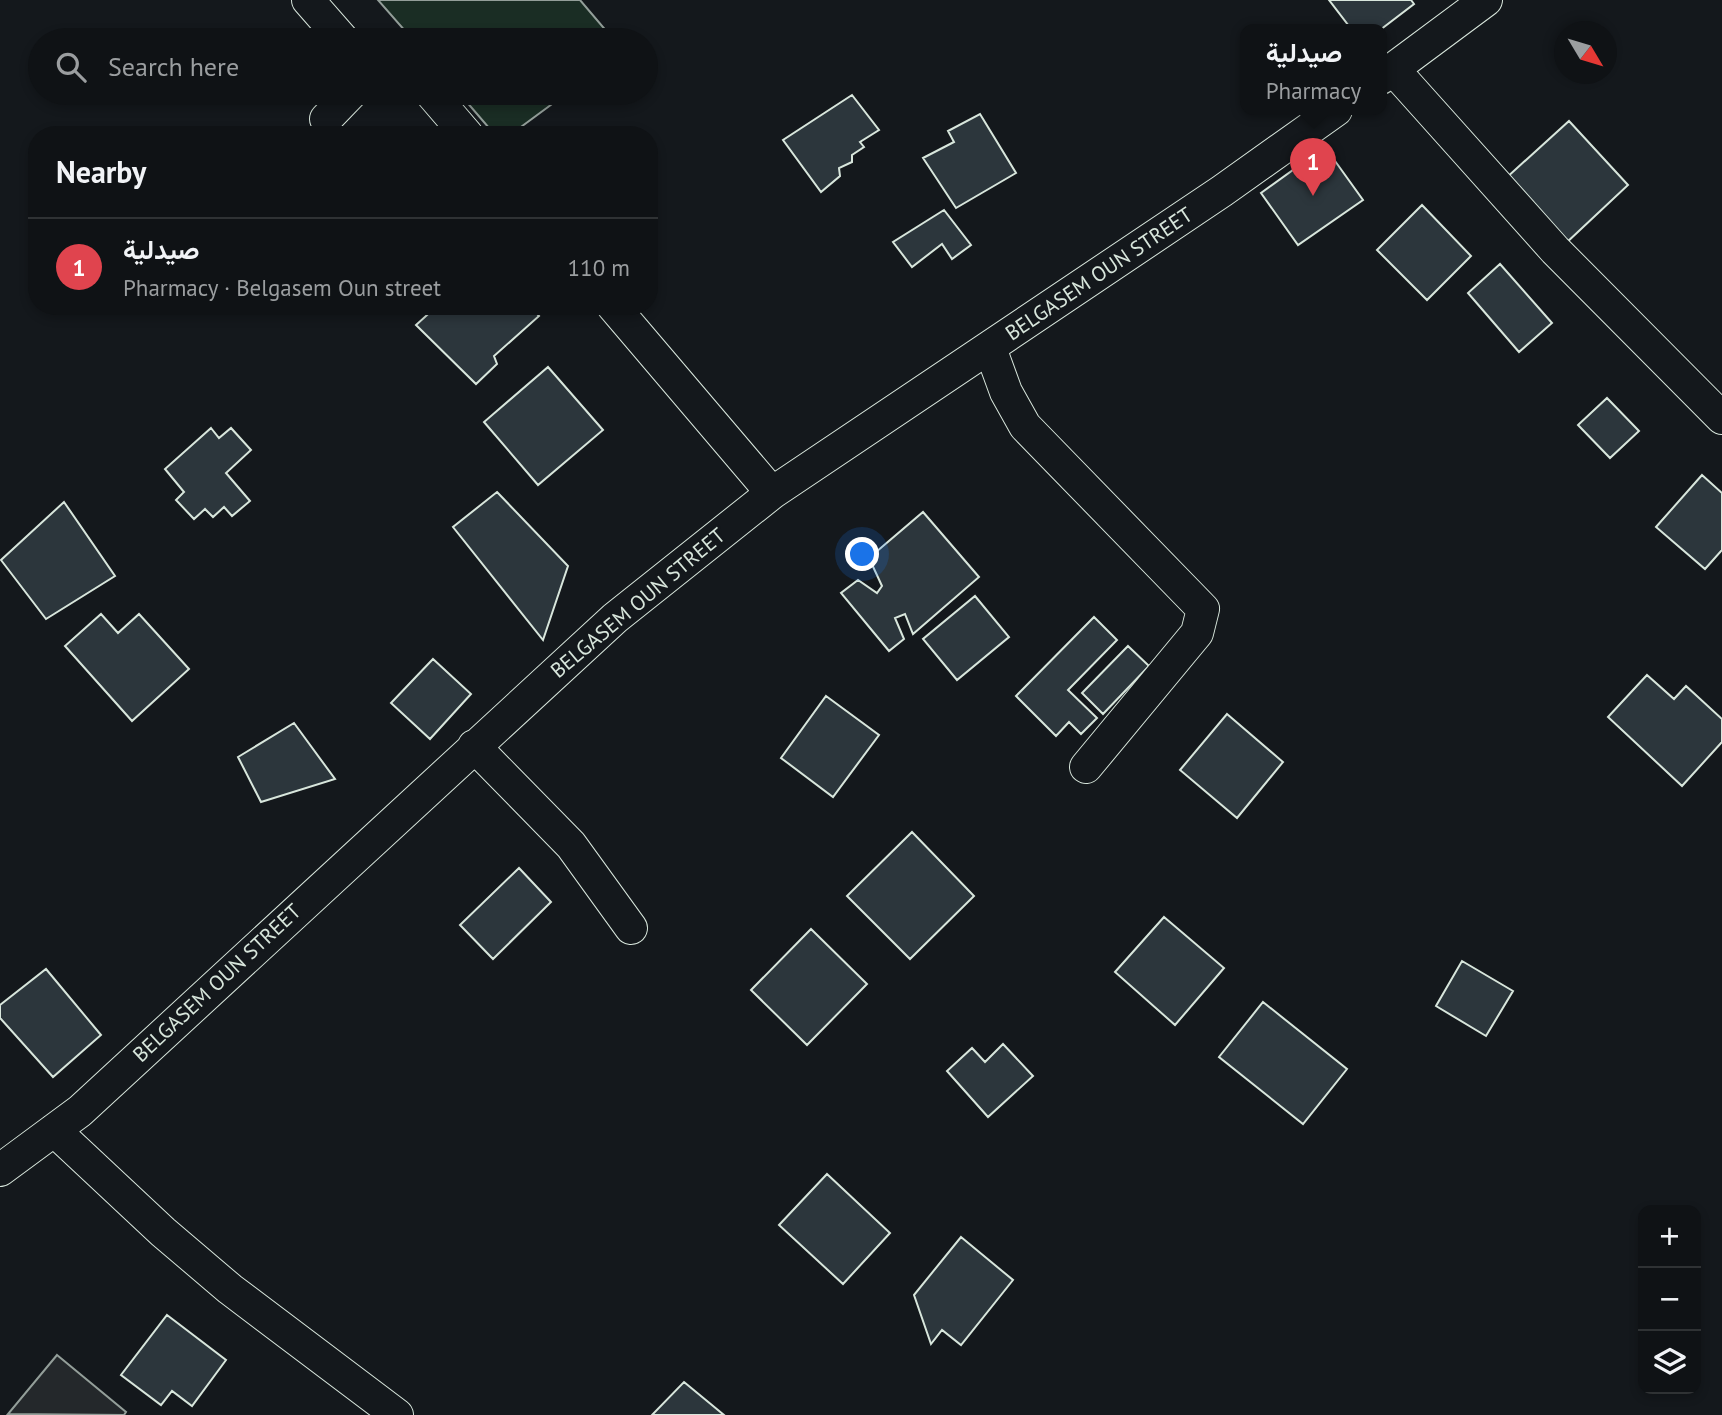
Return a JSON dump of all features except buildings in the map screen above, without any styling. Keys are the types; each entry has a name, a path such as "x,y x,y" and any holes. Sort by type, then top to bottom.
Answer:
{"street":[{"path":"308,0 332,28"},
{"path":"1486,0 1387,73 1555,250 1722,418"},
{"path":"326,118 339,105"},
{"path":"441,105 459,126"},
{"name":"BELGASEM OUN STREET","path":"0,1170 80,1111 615,618 772,493 990,348 1329,115"},
{"path":"621,315 772,493"},
{"path":"990,348 1006,393 1025,426 1203,608 1197,633 1086,767"},
{"path":"474,746 571,845 631,928"},
{"path":"54,1130 163,1232 230,1289 397,1415"}],"green space":[{"path":"378,0 580,0 604,28 402,28"},
{"path":"469,105 551,105 522,126 487,126"}],"shaded area":[{"path":"57,1355 126,1412 124,1415 8,1414"}],"place":[{"name":"صيدلية","path":"1313,196"}]}
